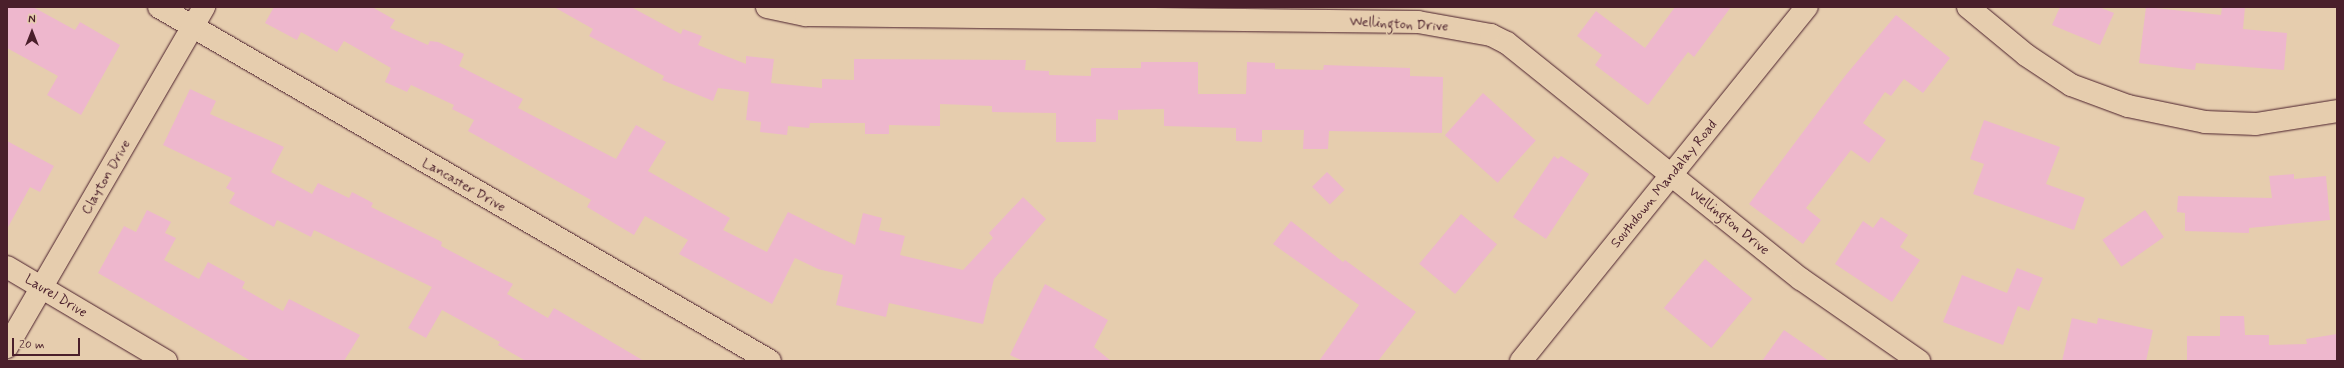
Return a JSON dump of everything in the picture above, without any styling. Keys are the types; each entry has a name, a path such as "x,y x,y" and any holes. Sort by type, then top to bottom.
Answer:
{"street":[{"name":"Lancaster Drive","path":"159,7 770,361"},
{"name":"Clayton Drive","path":"7,347 204,7"},
{"name":"Wellington Drive","path":"767,7 806,15 1066,13 1355,14 1418,22 1491,35 1671,175 1807,284 1919,361"},
{"name":"Southdown Mandalay Road","path":"1521,361 1806,7"},
{"path":"1968,7 2026,55 2070,85 2128,106 2205,122 2256,124 2337,111"},
{"name":"Laurel Drive","path":"7,267 166,361"}],"building":[{"path":"7,7 33,7 75,30 80,22 120,45 81,115 47,95 58,76 7,48"},
{"path":"274,7 372,7 395,20 390,28 428,45 430,41 438,42 464,54 459,66 523,99 518,108 616,159 636,125 666,142 648,171 730,218 723,230 767,252 788,212 855,245 863,213 882,218 879,230 905,236 900,255 963,270 993,238 989,233 1023,197 1046,219 994,279 983,324 889,303 886,317 836,305 843,275 818,269 795,258 772,304 679,254 688,240 645,216 634,235 587,207 591,200 468,131 474,120 452,109 454,105 411,85 407,92 385,82 391,68 344,41 337,52 301,32 297,40 265,23"},
{"path":"554,7 631,7 681,34 683,29 702,36 698,45 746,64 746,56 774,59 771,83 822,88 822,79 854,80 854,59 1026,60 1025,70 1049,71 1049,75 1091,76 1091,68 1141,68 1141,62 1198,62 1198,94 1246,94 1247,62 1275,63 1275,69 1323,70 1324,65 1410,68 1410,76 1443,77 1442,133 1329,131 1328,149 1303,149 1304,130 1262,130 1262,142 1236,141 1236,128 1164,126 1164,109 1118,110 1118,120 1096,119 1096,142 1056,142 1056,113 992,112 992,106 940,104 940,126 889,125 889,134 865,134 865,123 810,123 809,128 788,126 787,135 760,132 761,122 746,120 749,92 718,88 713,101 662,80 664,76 589,36 593,29"},
{"path":"1675,7 1731,7 1694,57 1688,52 1648,105 1595,65 1602,55 1577,36 1596,11 1645,48"},
{"path":"2060,7 2099,7 2114,13 2100,45 2052,25"},
{"path":"2146,7 2221,15 2222,7 2245,7 2243,29 2287,33 2284,70 2196,63 2195,70 2139,63"},
{"path":"1896,15 1950,58 1923,93 1904,79 1891,96 1885,92 1863,123 1886,140 1869,163 1851,150 1806,208 1821,220 1803,244 1749,204 1845,76"},
{"path":"190,89 216,101 210,114 284,147 271,172 312,194 318,183 349,198 352,192 373,203 371,207 442,242 441,246 513,284 507,294 548,318 554,308 644,361 526,361 498,345 500,342 442,310 426,338 408,328 432,287 314,230 311,237 277,220 274,227 229,203 235,193 226,188 232,178 163,145"},
{"path":"1483,93 1536,141 1498,183 1445,135"},
{"path":"1984,120 2060,147 2046,184 2085,198 2074,230 1973,194 1984,164 1970,159"},
{"path":"7,141 54,166 40,192 30,187 7,229"},
{"path":"1554,156 1558,159 1561,156 1589,174 1546,239 1513,217"},
{"path":"1327,172 1345,190 1330,205 1312,187"},
{"path":"2294,174 2294,179 2326,176 2330,220 2249,228 2249,233 2185,231 2185,213 2177,212 2178,196 2272,198 2269,176"},
{"path":"147,210 171,222 165,233 176,238 164,260 199,279 208,262 245,282 242,288 283,311 289,299 360,335 344,361 251,361 98,273 124,226 136,232"},
{"path":"2145,210 2164,237 2121,267 2102,240"},
{"path":"1461,214 1497,244 1455,294 1419,264"},
{"path":"1881,217 1908,235 1900,247 1920,260 1892,302 1835,264 1863,221 1873,228"},
{"path":"1291,221 1343,262 1345,260 1416,312 1378,361 1319,361 1359,305 1273,244"},
{"path":"1705,259 1752,299 1711,348 1664,308"},
{"path":"2017,268 2043,278 2029,311 2018,306 2003,345 1943,322 1962,275 2007,293"},
{"path":"1045,284 1108,320 1094,347 1111,361 1023,361 1010,355"},
{"path":"2220,316 2244,316 2245,335 2269,335 2269,345 2307,344 2306,339 2337,334 2337,361 2187,361 2187,336 2220,336"},
{"path":"2072,318 2097,324 2098,318 2153,330 2146,361 2062,361"},
{"path":"1784,330 1829,361 1762,361"}]}
